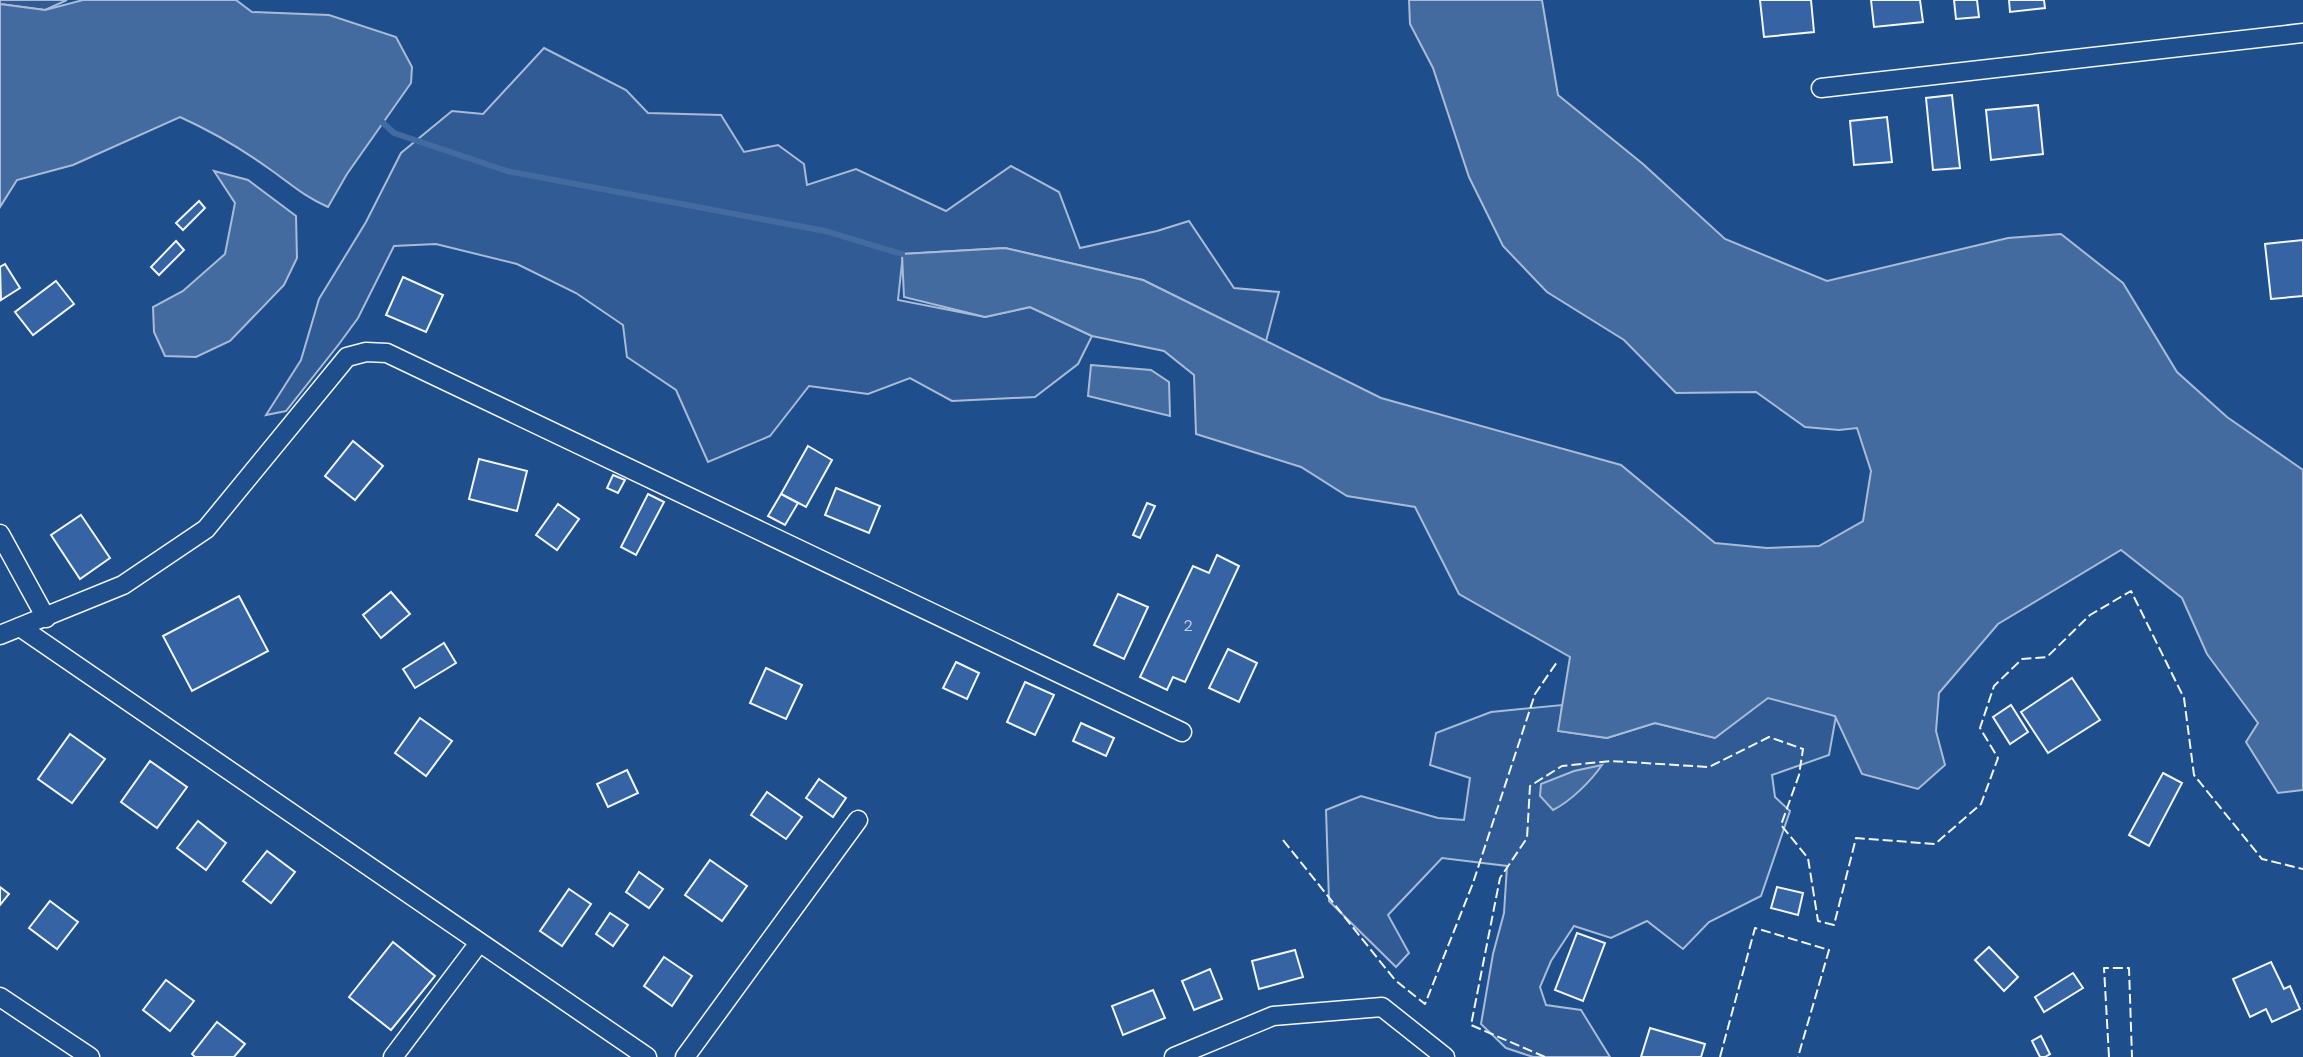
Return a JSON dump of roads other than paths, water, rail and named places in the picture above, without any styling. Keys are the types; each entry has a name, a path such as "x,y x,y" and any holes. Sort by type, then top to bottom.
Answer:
{"street":[{"path":"1821,88 2303,33"},
{"path":"0,635 123,585 206,529 347,357 366,352 387,353 1182,732"},
{"path":"0,534 46,618"},
{"path":"20,627 647,1057"},
{"path":"685,1057 858,820"},
{"path":"393,1057 479,943"},
{"path":"0,997 90,1057"},
{"path":"1174,1057 1273,1016 1382,1007 1445,1057"}],"waterway":[{"path":"382,122 394,133 507,171 825,231 902,254"}]}
